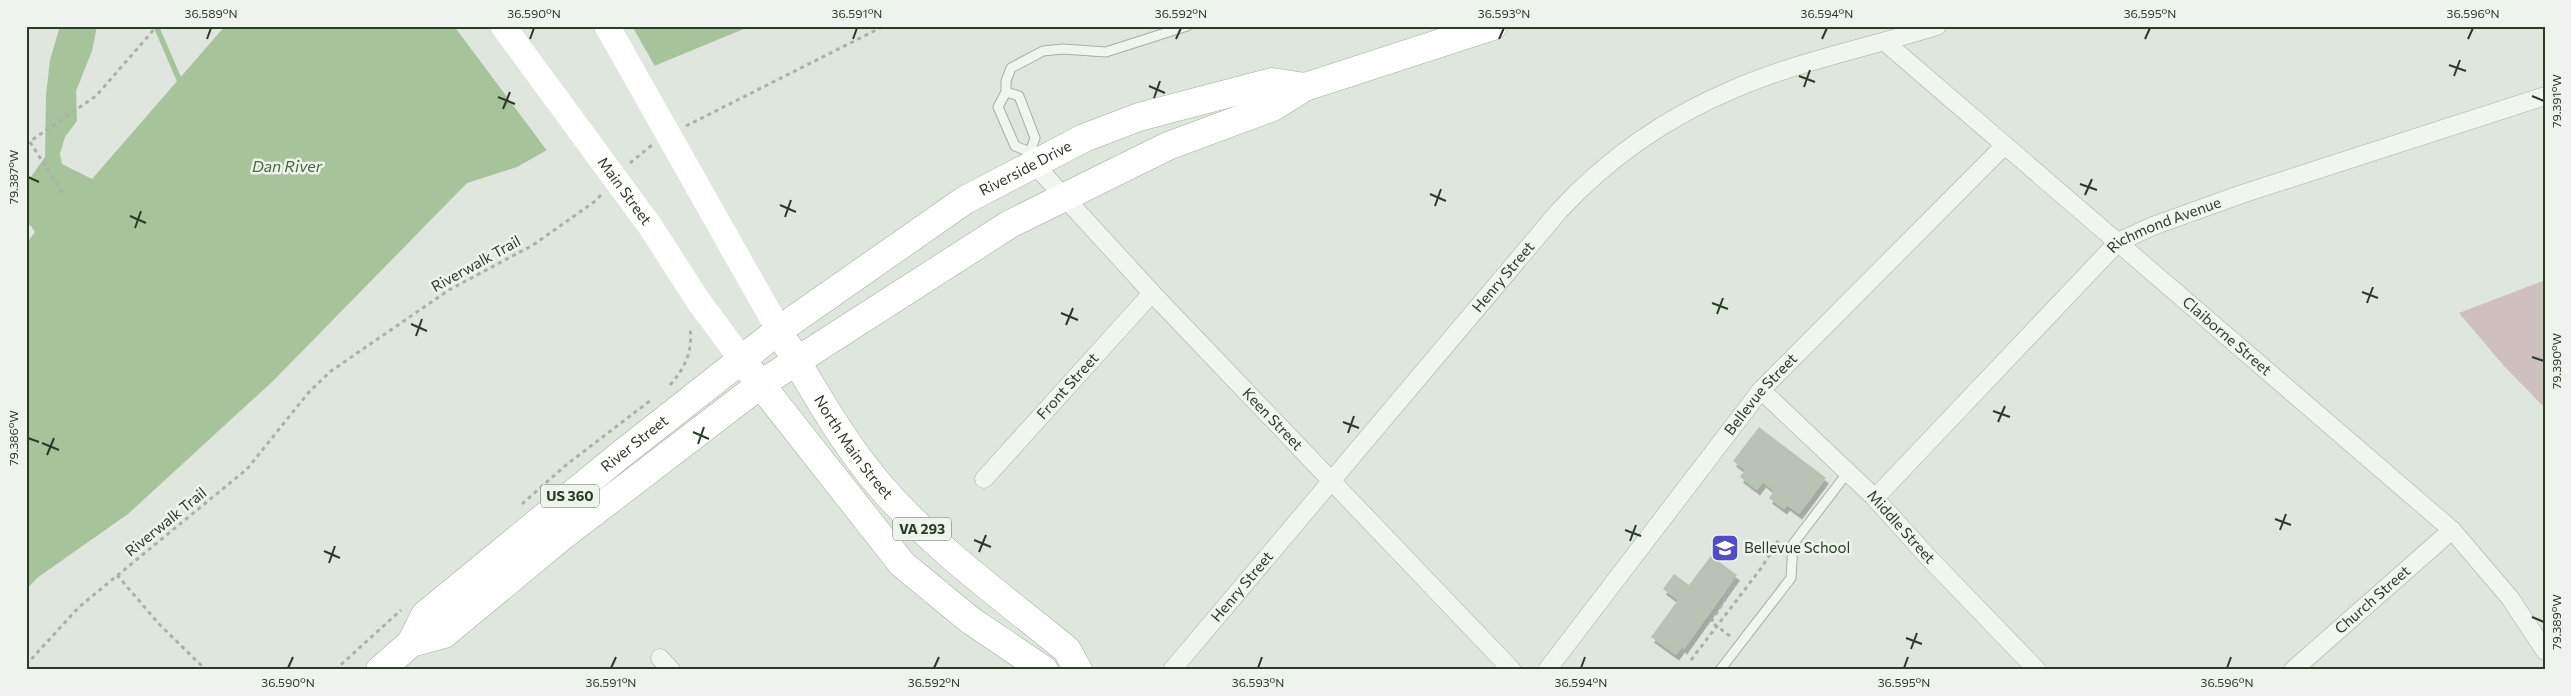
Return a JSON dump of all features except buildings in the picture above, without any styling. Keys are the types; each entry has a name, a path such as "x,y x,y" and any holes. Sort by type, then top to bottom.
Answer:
{"main road":[{"name":"Main Street","path":"503,26 650,226 699,302 742,360"},
{"name":"VA 293","path":"607,26 779,330"},
{"name":"Riverside Drive","path":"796,360 1010,224 1168,146 1273,106 1304,87 1493,26"},
{"name":"Riverside Drive","path":"779,330 966,200 1032,159 1140,117 1177,106 1272,82 1304,87"},
{"name":"River Street","path":"380,670 411,643 425,615 619,456 779,330"},
{"name":"North Main Street","path":"779,330 844,439 881,487 921,528 1067,650 1078,670"},
{"name":"VA 293","path":"742,360 902,564 970,620 1044,670"},
{"name":"River Street","path":"411,643 444,634 567,532 761,384 796,360"}],"street":[{"name":"Henry Street","path":"1172,670 1559,212 1611,161 1644,138 1692,109 1735,88 1789,69 1937,26"},
{"name":"Claiborne Street","path":"1885,42 2452,530 2510,598 2545,651"},
{"name":"Richmond Avenue","path":"1875,498 2118,242 2153,226 2242,194 2545,96"},
{"name":"Bellevue Street","path":"1547,670 1761,390 2004,146"},
{"name":"Keen Street","path":"1032,159 1064,197 1152,293 1512,670"},
{"name":"Front Street","path":"984,479 1152,293"},
{"name":"Middle Street","path":"1761,390 1875,498 1928,557 2037,670"},
{"name":"Church Street","path":"2293,670 2452,530"}],"lane":[{"path":"1006,92 1019,96 1035,138 1032,159 1015,146 998,107 1006,92 1006,81 1011,68 1043,52 1063,49 1106,52 1187,26"},
{"path":"1720,670 1791,578 1793,544 1848,472"}],"path":[{"path":"64,195 28,143 96,96 157,26"},
{"path":"684,127 884,26"},
{"path":"624,170 654,143"},
{"name":"Riverwalk Trail","path":"26,665 79,607 247,468 309,392 331,371 449,290 533,246 594,202 606,190"},
{"path":"1691,660 1717,627 1781,536 1793,544"},
{"name":"Riverwalk Trail","path":"117,575 159,624 206,670"},
{"path":"1717,627 1711,622 1736,582 1733,580"}],"shaded area":[{"path":"2545,280 2545,408 2504,366 2459,313"}],"water":[{"name":"Dan River","path":"60,26 97,26 92,51 76,91 77,121 65,137 60,154 62,164 92,179 225,26 751,26 654,66 600,120 517,167 467,183 273,381 128,514 37,578 26,590 26,244 35,232 31,226 26,224 26,184 45,157 46,95 50,60"}],"pier":[{"path":"454,26 632,26 656,68 602,122 548,152"}],"waterway":[{"path":"156,26 181,84"}],"place":[{"name":"Bellevue School","path":"1725,548"}]}
